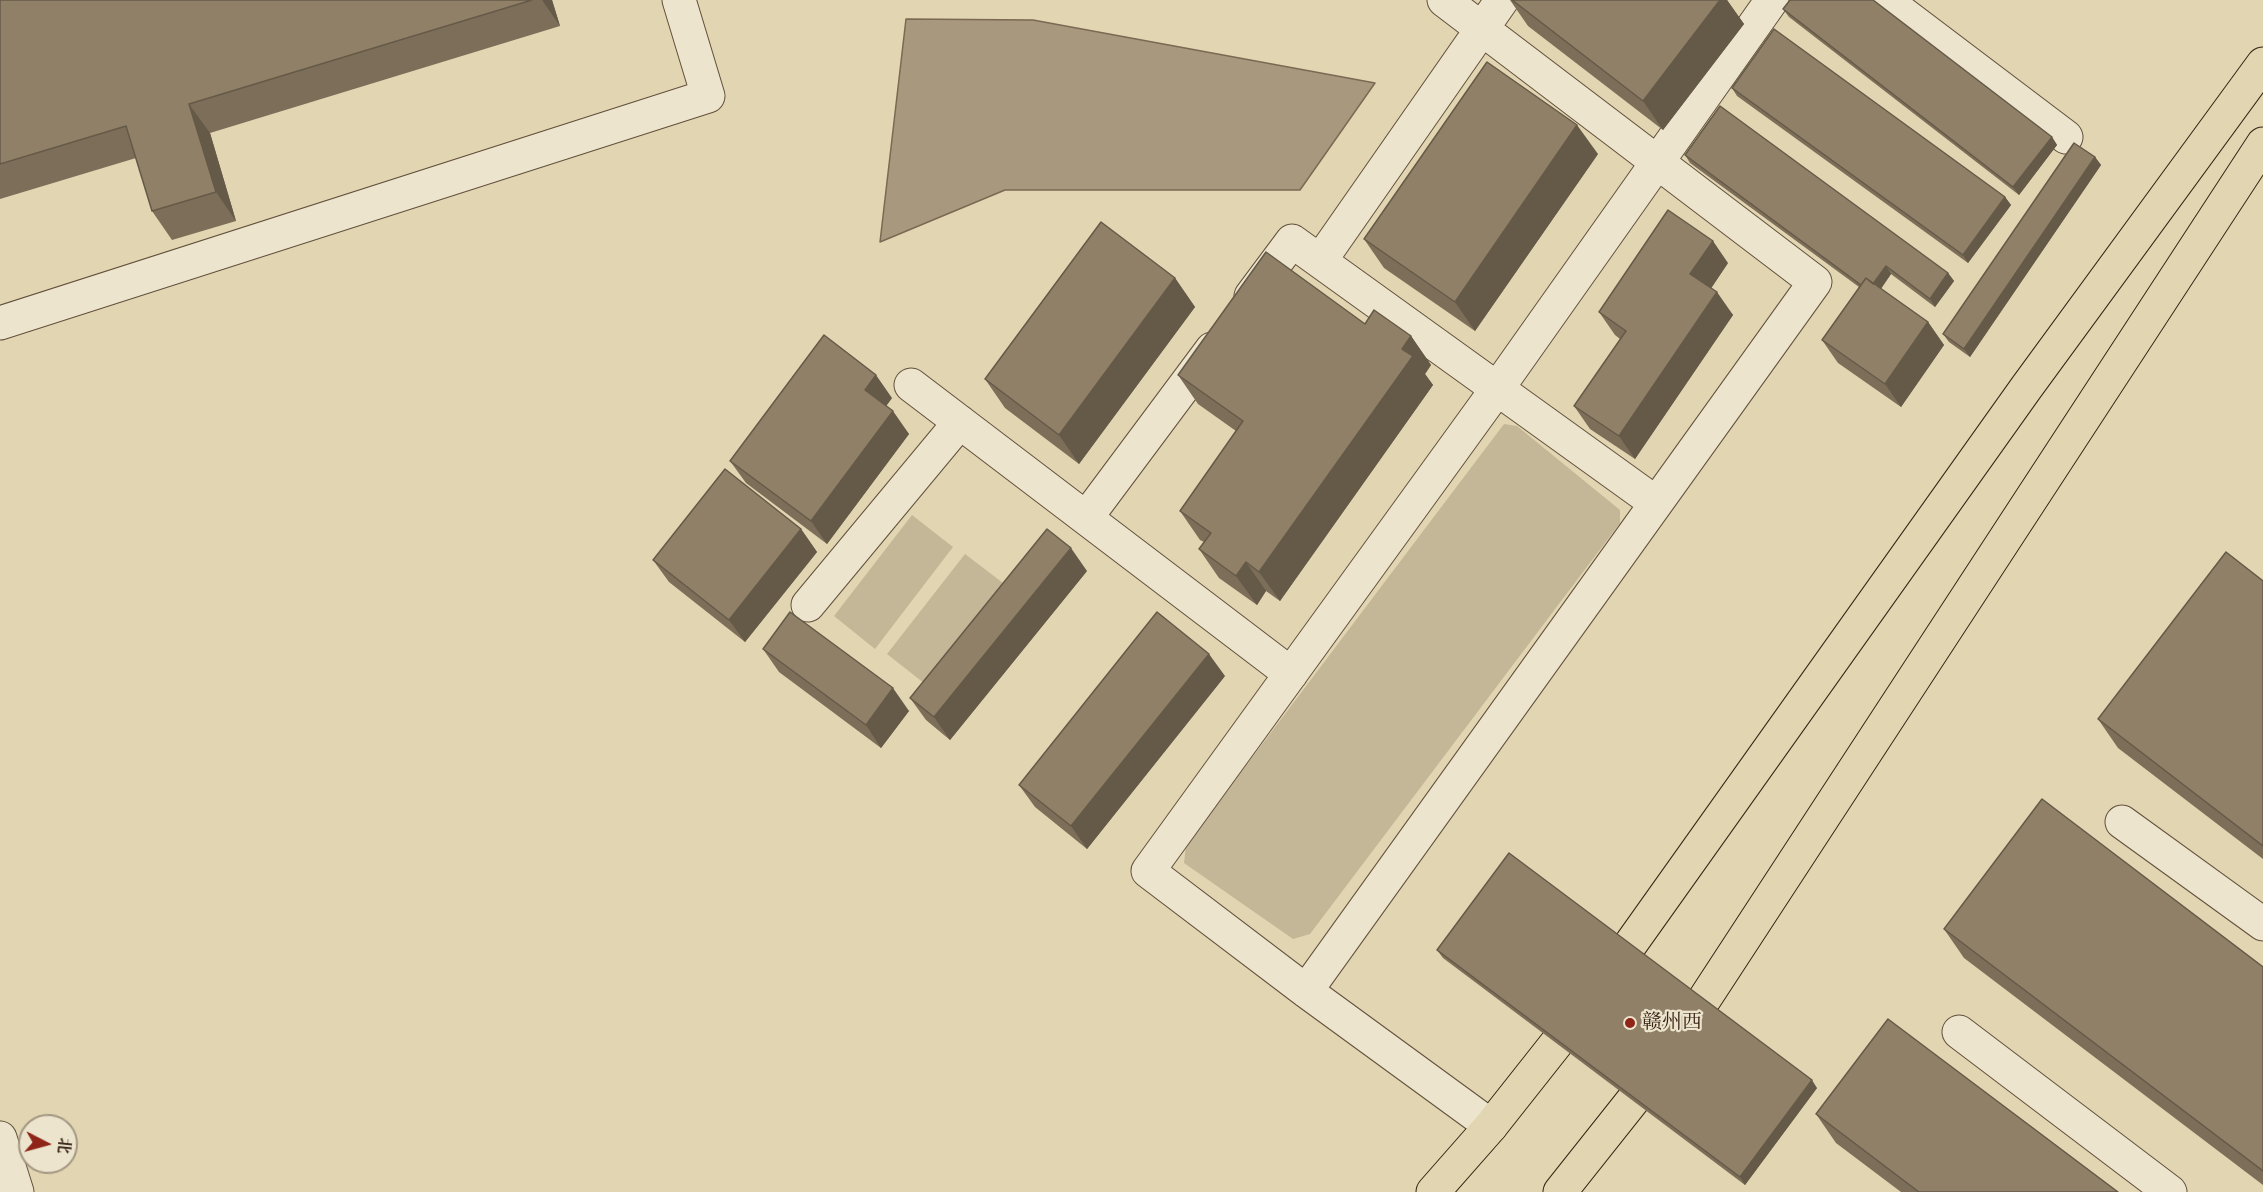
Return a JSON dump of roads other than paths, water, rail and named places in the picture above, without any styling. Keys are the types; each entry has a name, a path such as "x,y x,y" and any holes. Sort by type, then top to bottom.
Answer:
{"highway":[{"path":"1433,1192 1491,1125 1593,997 2019,398 2263,64"},
{"path":"1560,1192 1664,1061 2263,144"}],"street":[{"path":"0,323 708,96 679,0"},
{"path":"1306,991 1815,282 1444,0"},
{"path":"1320,261 1502,0"},
{"path":"1491,1125 1306,991 1148,871 1497,389 1772,0"},
{"path":"1885,0 2066,136"},
{"path":"1086,518 1293,241 1656,503"},
{"path":"911,386 1291,674"},
{"path":"808,604 960,422"},
{"path":"2122,822 2263,924"},
{"path":"1959,1032 2170,1192"},
{"path":"0,1138 17,1192"}],"place":[{"name":"赣州西","path":"1630,1023"}]}
